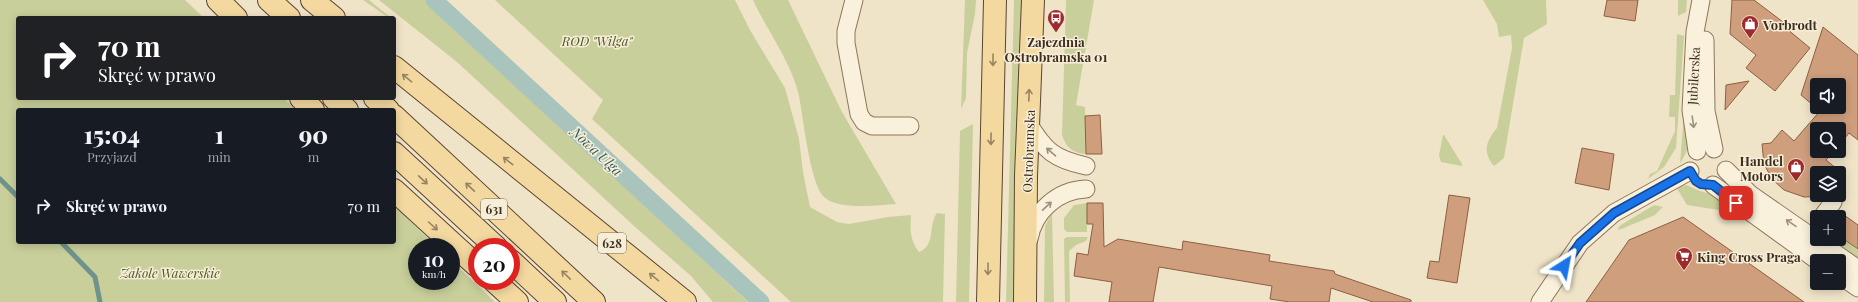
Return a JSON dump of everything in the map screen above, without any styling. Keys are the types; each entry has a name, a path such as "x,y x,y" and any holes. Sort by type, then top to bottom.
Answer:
{"main road":[{"path":"218,0 234,16"},
{"path":"269,0 287,16"},
{"path":"312,0 332,16"},
{"path":"988,302 995,0"},
{"name":"Ostrobramska","path":"1025,302 1028,123 1033,0"},
{"name":"628","path":"396,69 685,302"},
{"path":"303,100 311,108"},
{"path":"336,100 345,108"},
{"path":"377,100 386,108"},
{"name":"631","path":"396,118 594,302"},
{"name":"631","path":"396,155 486,238"},
{"path":"396,192 468,258"},
{"path":"520,269 555,302"},
{"path":"504,290 517,302"}],"street":[{"path":"854,0 846,31 846,44 859,114 864,122 872,126 910,126"},
{"name":"Jubilerska","path":"1697,152 1691,110 1695,32 1701,0"},
{"name":"Jubilerska","path":"1705,0 1706,111 1714,149"},
{"path":"1028,123 1040,142 1056,157 1086,166"},
{"path":"1713,185 1722,179 1726,170 1725,158 1722,154 1710,148 1697,152 1691,159 1690,171 1692,177 1701,184 1713,185 1809,236 1815,254"},
{"path":"1726,170 1750,194 1858,269"},
{"path":"1540,302 1580,243 1614,213 1690,171"},
{"path":"1026,253 1029,235 1035,220 1044,208 1062,194 1074,190 1086,189"},
{"path":"1827,210 1833,202"},
{"path":"1846,280 1858,288"}],"green space":[{"name":"Zakole Wawerskie","path":"0,0 185,0 202,16 16,16 16,100 286,100 294,108 16,108 16,244 396,244 396,208 428,238 408,238 408,290 460,290 460,269 468,276 468,290 482,290 495,302 0,302"},
{"path":"363,0 369,0 389,16 386,16"},
{"path":"379,0 426,0 748,302 713,302 691,276 634,226 457,62"},
{"name":"ROD \"Wilga\"","path":"495,0 735,0 750,30 785,88 799,139 803,172 810,207 837,222 849,224 888,217 911,215 911,235 919,252 928,245 934,218 937,213 945,214 943,302 791,302 592,119 603,100"},
{"path":"753,0 788,0 842,112 896,204 858,206 838,204 829,201 818,189 811,164 799,96 795,83 785,58"},
{"path":"965,0 976,0 975,14 967,53 966,98 961,109"},
{"path":"1014,0 1022,0 1014,302 1006,302"},
{"path":"1066,0 1094,0 1076,105 1085,107 1086,154 1071,149 1062,135"},
{"path":"1483,0 1546,0 1547,24 1524,38 1504,158 1494,166 1488,156 1487,147 1490,137 1497,128 1512,48 1511,35 1499,37 1497,24"},
{"path":"1678,0 1687,0 1686,12 1678,16"},
{"path":"1677,34 1684,36 1676,148 1664,167 1648,179 1650,174 1657,171 1675,131 1675,117 1669,117 1670,95 1675,95"},
{"path":"1685,102 1689,147 1680,164"},
{"path":"973,124 969,302 956,302 960,131"},
{"path":"1443,135 1462,166 1441,162 1439,155"},
{"path":"1686,185 1711,194 1738,213 1687,205 1676,187"},
{"path":"1087,203 1087,232 1067,232 1064,229 1064,218 1074,205"},
{"path":"1654,205 1663,207 1655,215 1619,230 1618,228 1621,225"},
{"path":"1052,213 1054,302 1044,302 1045,226"},
{"path":"1067,237 1088,237 1086,241 1076,245 1069,251 1070,302 1065,302 1064,239"},
{"path":"1846,241 1858,250 1858,258 1842,246 1846,246"}],"building":[{"path":"1607,0 1638,0 1635,21 1604,16"},
{"path":"1732,0 1754,0 1783,22 1781,24 1810,48 1775,91 1746,68 1756,55 1730,34"},
{"path":"1823,27 1858,55 1858,140 1849,133 1846,137 1846,122 1810,122 1817,114 1846,114 1846,78 1810,78 1810,103 1801,95"},
{"path":"1749,81 1725,110 1726,85"},
{"path":"1100,115 1102,154 1086,154 1085,116"},
{"path":"1810,123 1810,158 1828,158 1826,160 1833,166 1810,166 1810,197 1804,197 1784,190 1772,179 1764,164 1762,144 1771,143 1782,130 1794,141"},
{"path":"1582,148 1614,154 1609,190 1575,183"},
{"path":"1449,195 1470,198 1457,283 1427,278 1430,261 1439,262"},
{"path":"1087,203 1103,203 1104,247 1118,239 1182,250 1183,241 1270,255 1269,261 1334,271 1335,274 1411,300 1411,302 1373,302 1331,288 1329,302 1290,302 1270,299 1272,286 1159,267 1153,302 1109,302 1112,282 1074,276 1077,253 1088,255 1093,224 1087,224"},
{"path":"1846,216 1858,225 1858,249 1846,241"},
{"name":"King Cross Praga","path":"1683,217 1804,302 1586,302 1629,240"}],"waterway":[{"name":"Nowa Ulga","path":"434,0 761,302"},
{"path":"0,179 16,195"},
{"path":"63,244 95,277 100,302"}],"place":[{"name":"Zajezdnia Ostrobramska 01","path":"1056,33"},
{"name":"Vorbrodt","path":"1750,39"},
{"name":"Handel Motors","path":"1796,182"},
{"name":"King Cross Praga","path":"1684,271"}],"route":[{"path":"1564,266 1580,243 1614,213 1665,183 1690,171 1692,177 1696,181 1707,186 1713,185 1736,203"}]}
